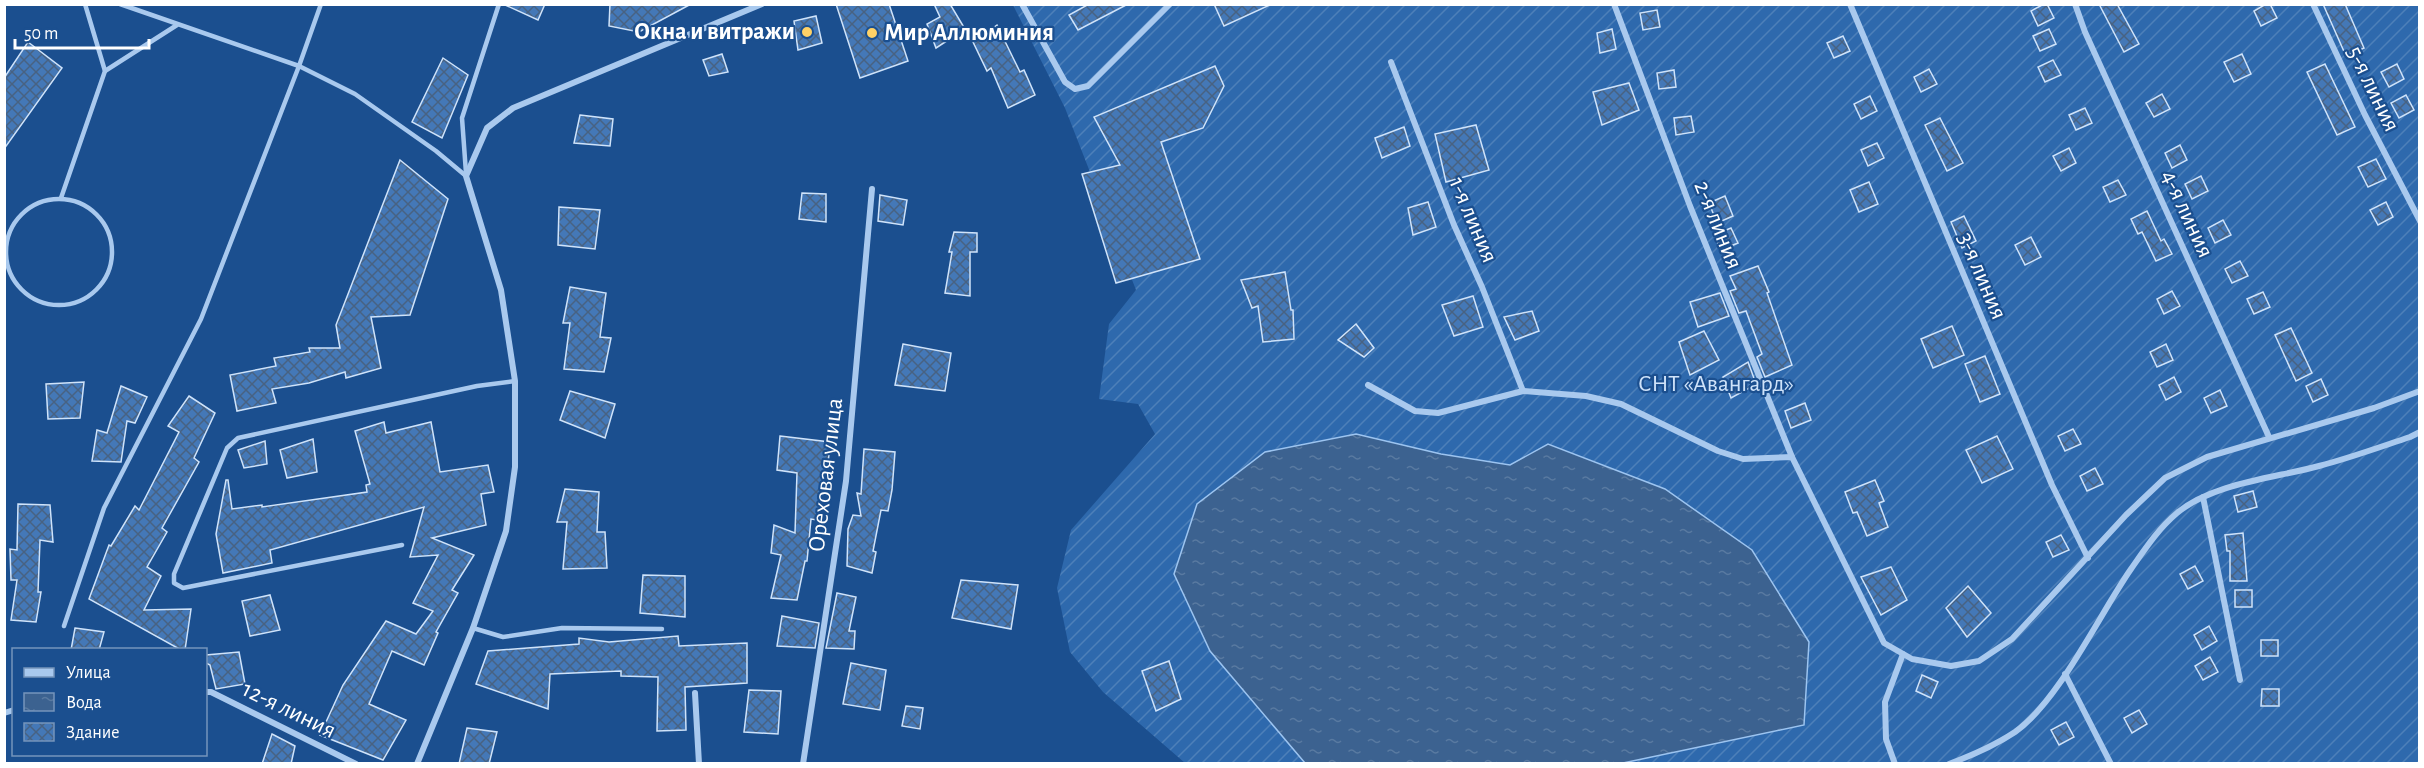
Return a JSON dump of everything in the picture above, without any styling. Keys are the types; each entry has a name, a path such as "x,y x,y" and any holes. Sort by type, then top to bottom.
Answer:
{"street":[{"path":"417,764 473,628 506,531 515,467 515,381 501,290 466,176 487,128 513,108 762,4"},
{"path":"1023,4 1065,82 1075,89 1088,86 1170,4"},
{"name":"2-я линия","path":"1614,4 1690,206 1792,457 1884,643 1903,654"},
{"name":"3-я линия","path":"1850,4 2047,475 2088,558"},
{"name":"4-я линия","path":"2075,4 2085,32 2270,437"},
{"name":"5-я линия","path":"2313,4 2365,115 2420,221"},
{"name":"1-я линия","path":"1391,62 1454,225 1482,287 1523,391"},
{"name":"Ореховая улица","path":"803,764 846,481 872,189"},
{"path":"1368,385 1415,411 1438,413 1523,391 1586,396 1621,404 1718,451 1743,459 1792,457"},
{"path":"1894,764 1886,739 1885,702 1903,654 1912,659 1951,666 1979,661 2012,639 2126,515 2165,478 2207,457 2374,408 2420,391"},
{"path":"1949,764 1978,754 2016,731 2040,708 2065,674 2114,594 2159,530 2179,511 2204,497 2250,482 2320,466 2420,432"},
{"path":"2204,497 2240,680"},
{"path":"2065,674 2111,764"},
{"name":"12-я линия","path":"207,692 212,692 356,764"},
{"path":"695,693 699,764"}],"lane":[{"path":"61,198 105,71 85,4"},
{"path":"120,4 299,66 356,94 436,151 466,176"},
{"path":"64,626 104,508 201,319 321,4"},
{"path":"466,176 462,118 499,4"},
{"path":"105,71 177,25"},
{"path":"61,198 83,203 101,217 111,237 112,259 105,280 90,296 69,305 46,304 26,294 12,277 6,256 9,234 21,215 39,202 61,198"},
{"path":"402,545 183,588 174,583 174,573 227,448 238,438 515,381"},
{"path":"473,628 503,638 562,628 662,629"}],"green space":[{"name":"СНТ «Авангард»","path":"1013,5 2419,5 2419,763 1185,763 1103,692 1070,652 1057,588 1071,530 1155,434 1138,404 1099,399 1109,324 1136,290 1065,108"}],"water":[{"path":"1356,434 1441,454 1510,465 1548,444 1665,489 1752,550 1809,642 1804,725 1623,763 1305,763 1210,651 1174,574 1197,504 1265,452"}],"building":[{"path":"503,4 545,4 538,20"},
{"path":"610,4 691,4 639,32 609,26"},
{"name":"Мир Аллюминия","path":"836,4 889,4 908,61 860,78"},
{"path":"934,4 950,4 965,29 936,48 927,24 940,17"},
{"path":"1089,4 1128,4 1078,30 1069,15"},
{"path":"1214,4 1272,4 1224,26"},
{"path":"2047,4 2054,18 2038,26 2031,11"},
{"path":"2099,4 2117,4 2139,44 2124,52"},
{"path":"2270,4 2277,18 2261,26 2254,11"},
{"path":"2323,4 2345,4 2364,48 2346,56"},
{"path":"1657,10 1660,27 1643,30 1640,13"},
{"name":"Окна и витражи","path":"816,16 822,43 798,50 794,21"},
{"path":"997,25 1020,72 1024,70 1035,95 1008,108 991,68 987,71 973,42"},
{"path":"1612,29 1616,49 1600,53 1597,33"},
{"path":"2049,29 2056,44 2040,51 2033,36"},
{"path":"1843,36 1850,51 1834,58 1827,43"},
{"path":"28,42 62,68 4,149 4,78"},
{"path":"722,54 728,72 709,76 703,60"},
{"path":"2242,54 2251,74 2234,82 2224,62"},
{"path":"443,58 468,75 442,138 412,122"},
{"path":"2053,60 2061,75 2045,82 2038,67"},
{"path":"2325,64 2355,127 2337,135 2307,72"},
{"path":"2397,64 2404,79 2389,87 2381,72"},
{"path":"1215,66 1224,86 1203,128 1161,142 1200,259 1116,283 1082,174 1120,165 1094,117"},
{"path":"1929,69 1937,84 1921,92 1914,77"},
{"path":"1674,70 1676,87 1659,89 1657,73"},
{"path":"1629,83 1639,110 1602,125 1593,92"},
{"path":"2162,94 2170,109 2154,117 2146,103"},
{"path":"2406,95 2414,110 2399,118 2391,103"},
{"path":"1870,96 1877,111 1861,119 1854,104"},
{"path":"2085,108 2092,123 2076,130 2069,115"},
{"path":"580,115 613,119 610,146 574,143"},
{"path":"1691,116 1694,132 1676,135 1674,118"},
{"path":"1940,118 1963,163 1947,171 1925,125"},
{"path":"1476,125 1489,170 1446,182 1435,134"},
{"path":"1404,127 1410,146 1382,158 1375,138"},
{"path":"1877,143 1884,158 1868,166 1861,150"},
{"path":"2180,145 2187,160 2172,168 2165,153"},
{"path":"2069,148 2076,163 2061,171 2053,156"},
{"path":"2376,159 2386,179 2368,187 2358,167"},
{"path":"400,160 448,199 410,315 371,317 381,368 346,378 345,372 309,383 272,389 276,403 237,411 230,375 276,366 274,358 310,352 309,348 340,348 336,325"},
{"path":"2201,176 2208,191 2192,199 2185,184"},
{"path":"2118,180 2126,195 2110,202 2103,187"},
{"path":"1869,182 1878,204 1859,212 1850,190"},
{"path":"802,193 826,194 826,222 799,219"},
{"path":"880,195 907,200 903,225 878,221"},
{"path":"1725,196 1733,216 1717,223 1709,203"},
{"path":"1428,202 1436,227 1413,235 1408,208"},
{"path":"2386,202 2393,217 2378,225 2370,210"},
{"path":"559,207 600,210 595,249 558,245"},
{"path":"2147,211 2161,241 2164,239 2172,254 2156,261 2142,232 2138,234 2131,219"},
{"path":"1964,216 1976,241 1962,248 1951,222"},
{"path":"2223,220 2231,235 2215,243 2208,228"},
{"path":"1731,228 1738,243 1721,250 1714,235"},
{"path":"954,232 977,233 977,252 970,252 970,296 945,293 952,252 949,252"},
{"path":"2031,237 2041,257 2025,265 2015,245"},
{"path":"2240,261 2248,276 2232,283 2225,269"},
{"path":"1758,266 1769,292 1767,293 1792,365 1765,377 1757,357 1762,354 1746,311 1739,313 1730,291 1736,289 1730,276"},
{"path":"1285,272 1291,310 1293,310 1294,339 1263,342 1258,306 1252,308 1241,280"},
{"path":"570,287 606,293 600,337 611,338 604,372 564,369 570,323 563,323"},
{"path":"2172,291 2180,306 2164,314 2157,299"},
{"path":"2263,292 2270,307 2254,314 2247,299"},
{"path":"1720,293 1729,316 1698,327 1690,302"},
{"path":"1473,296 1483,327 1454,336 1442,305"},
{"path":"1532,311 1539,331 1515,340 1504,317"},
{"path":"1356,324 1374,348 1364,357 1338,340"},
{"path":"1952,326 1964,355 1933,368 1921,339"},
{"path":"2291,328 2312,373 2296,381 2275,335"},
{"path":"1704,331 1719,360 1690,375 1679,342"},
{"path":"903,344 951,353 945,391 895,385"},
{"path":"2166,344 2173,360 2157,367 2150,352"},
{"path":"1985,356 2000,394 1980,402 1965,364"},
{"path":"1748,362 1755,381 1750,383 1751,387 1731,398 1723,377"},
{"path":"2174,377 2181,392 2166,400 2159,385"},
{"path":"2321,379 2328,395 2313,402 2306,386"},
{"path":"84,382 80,418 48,419 46,384"},
{"path":"121,386 147,397 135,423 127,421 121,462 92,461 97,430 107,433"},
{"path":"2220,390 2227,406 2211,413 2204,398"},
{"path":"570,391 615,404 605,438 560,420"},
{"path":"189,396 215,413 194,458 199,462 162,528 167,532 147,567 161,576 144,610 191,609 185,648 177,648 89,599 109,545 111,546 135,506 139,510 179,432 168,426"},
{"path":"1805,403 1811,420 1791,428 1785,411"},
{"path":"384,422 386,433 431,422 440,472 488,465 494,492 481,494 486,525 432,538 474,555 452,590 458,593 436,632 438,633 424,665 392,651 369,704 406,720 383,760 320,735 343,685 386,621 416,634 433,611 413,603 438,555 410,557 424,507 270,550 272,563 223,573 216,534 226,480 228,480 232,509 367,492 366,485 370,484 355,431"},
{"path":"2073,429 2081,444 2065,451 2058,436"},
{"path":"780,436 830,442 827,476 823,475 817,520 811,519 807,561 805,561 797,600 771,598 781,555 771,553 774,525 795,533 797,473 777,470"},
{"path":"1997,436 2013,469 1982,483 1966,450"},
{"path":"313,439 317,472 287,478 280,450"},
{"path":"265,441 267,464 244,468 238,450"},
{"path":"864,449 895,452 892,490 888,511 881,510 873,551 876,552 872,573 847,566 848,529 853,515 861,516 857,493 861,494"},
{"path":"2095,468 2103,484 2087,491 2080,476"},
{"path":"1875,480 1884,501 1879,503 1888,527 1867,536 1857,512 1853,513 1845,492"},
{"path":"565,489 599,492 597,532 605,532 607,568 563,569 567,522 557,522"},
{"path":"2253,491 2257,507 2238,512 2234,496"},
{"path":"18,504 50,505 53,542 40,540 38,592 41,592 36,622 11,620 17,580 11,580 10,549 17,550"},
{"path":"2243,533 2247,581 2230,581 2230,551 2227,551 2225,535"},
{"path":"2061,535 2069,550 2053,557 2046,542"},
{"path":"2195,566 2203,581 2188,589 2180,574"},
{"path":"1891,567 1907,600 1881,615 1861,577"},
{"path":"643,575 685,576 685,617 640,613"},
{"path":"961,580 1018,585 1011,629 952,618"},
{"path":"1968,586 1991,613 1967,637 1946,608"},
{"path":"2235,590 2252,590 2252,607 2235,607"},
{"path":"837,593 856,597 849,631 855,631 854,649 826,648"},
{"path":"270,595 280,630 250,636 242,601"},
{"path":"782,616 819,623 815,648 777,646"},
{"path":"2209,626 2217,641 2202,650 2194,635"},
{"path":"75,628 104,632 100,648 71,648"},
{"path":"678,636 679,646 747,643 747,683 685,687 686,730 657,731 658,677 621,676 621,671 550,674 548,709 476,684 488,651 579,644 579,638 609,642"},
{"path":"2261,640 2278,640 2278,656 2261,656"},
{"path":"239,652 245,684 216,689 210,665 207,664 207,655"},
{"path":"2210,657 2218,672 2203,680 2195,666"},
{"path":"1169,661 1181,699 1156,711 1142,671"},
{"path":"851,663 886,670 880,710 843,704"},
{"path":"1922,675 1938,682 1931,698 1916,691"},
{"path":"2262,689 2279,689 2279,706 2261,706"},
{"path":"749,690 781,691 778,734 744,732"},
{"path":"906,706 923,708 920,729 902,726"},
{"path":"2139,710 2147,724 2132,733 2124,718"},
{"path":"2066,722 2074,737 2059,745 2051,730"},
{"path":"467,728 497,732 489,764 459,764"},
{"path":"272,734 295,746 291,764 262,764"}],"place":[{"name":"Окна и витражи","path":"807,32"},
{"name":"Мир Аллюминия","path":"872,33"}]}
